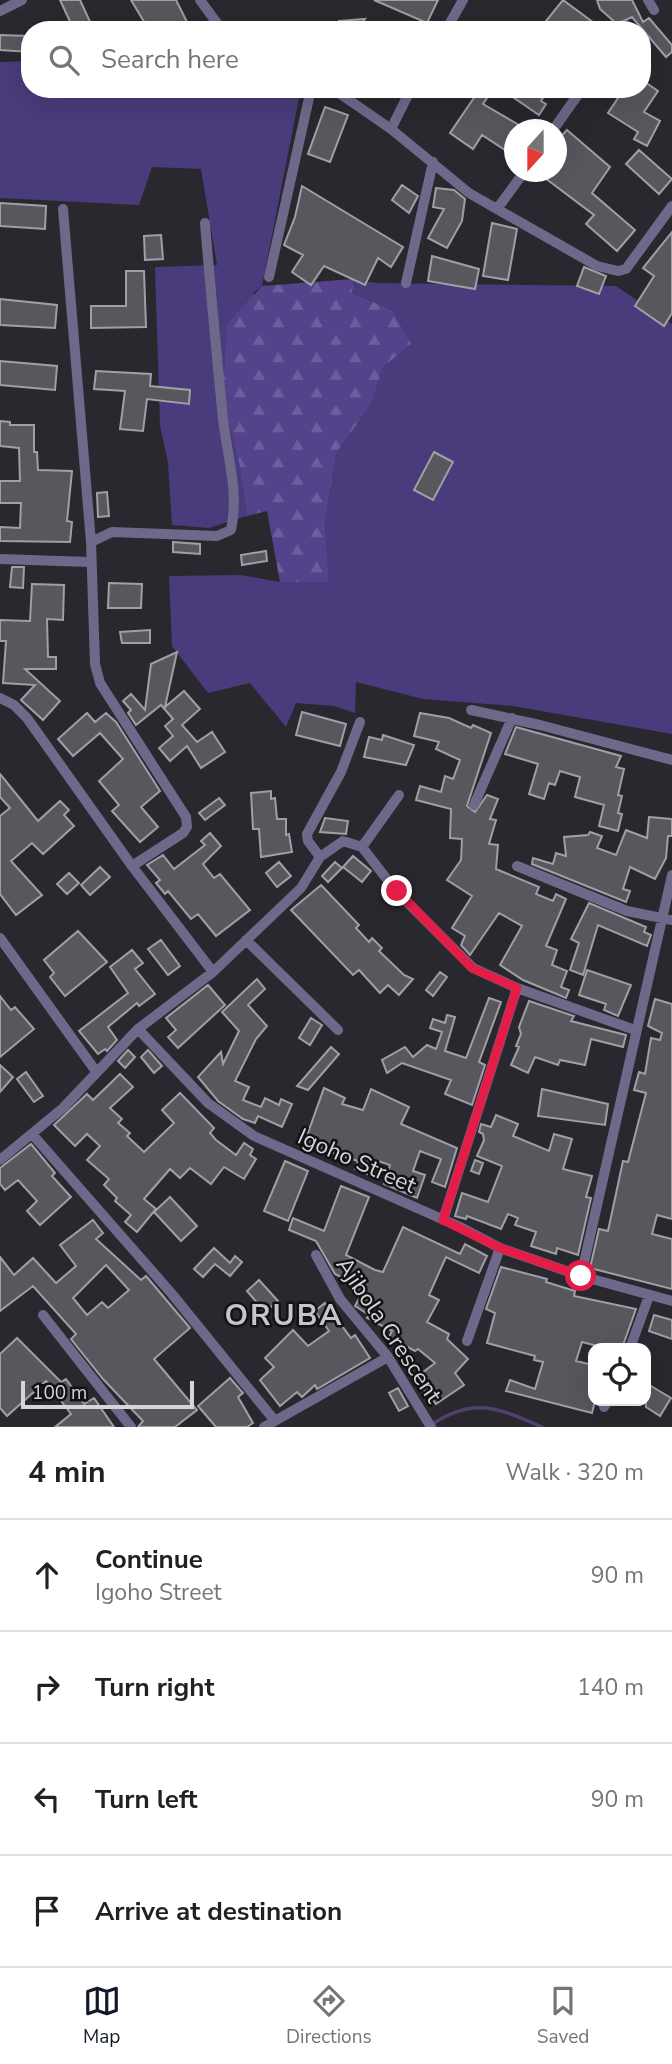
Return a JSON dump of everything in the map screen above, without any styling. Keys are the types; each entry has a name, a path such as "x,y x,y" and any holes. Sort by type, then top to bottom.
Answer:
{"street":[{"path":"0,11 22,0"},
{"path":"200,0 215,21"},
{"path":"451,21 463,0"},
{"path":"648,0 654,10"},
{"path":"269,277 309,98"},
{"path":"346,98 391,129 469,192 597,266 618,271 631,265 672,206"},
{"path":"391,129 406,98"},
{"path":"561,119 576,98"},
{"path":"406,283 433,162"},
{"path":"497,209 517,182"},
{"path":"63,209 91,542 89,562 95,664 100,683 186,817 187,827 183,833 132,866"},
{"path":"91,542 112,533 217,536 231,530 236,506 222,410 219,354 212,322 205,223"},
{"path":"0,559 89,562"},
{"path":"0,698 14,705 27,718 132,866 213,972"},
{"path":"471,710 512,718 672,760"},
{"path":"474,805 512,718"},
{"path":"320,857 308,841 307,834 341,772 360,722"},
{"path":"362,847 399,795"},
{"path":"0,1160 63,1108 95,1070 164,1006 213,972 300,888 320,857 343,841 362,847 419,915 472,968 517,988 635,1030"},
{"path":"517,866 627,911 667,920"},
{"path":"581,1276 635,1030 667,920 672,875"},
{"path":"0,938 95,1070"},
{"path":"246,940 338,1030"},
{"path":"443,1220 517,988"},
{"name":"Igoho Street","path":"138,1029 208,1103 238,1127 500,1248 581,1276 672,1301"},
{"path":"32,1134 172,1294 275,1421"},
{"path":"467,1341 500,1248"},
{"name":"Ajibola Crescent","path":"316,1255 340,1298 388,1357 431,1427"},
{"path":"632,1343 649,1296"},
{"path":"43,1315 131,1427"},
{"path":"264,1427 388,1357"}],"shaded area":[{"path":"21,61 21,98 299,98 262,286 254,292 241,466 247,516 209,528 172,525 168,462 160,426 155,267 217,265 201,169 152,167 139,205 0,198 0,62"},
{"path":"354,279 376,283 616,286 672,324 672,734 513,706 423,699 356,682 355,713 334,706 296,703 286,727 250,683 208,693 172,646 169,576 241,575 280,582 329,582 325,521 337,452 372,403 383,367 392,310 352,293"}],"green space":[{"path":"354,279 352,293 392,310 411,344 383,367 372,403 337,452 325,521 329,582 280,582 267,511 247,516 240,466 223,399 227,324 262,286"}],"building":[{"path":"60,0 80,0 90,21 70,21"},
{"path":"131,0 176,0 186,21 144,21"},
{"path":"374,0 438,0 428,21"},
{"path":"563,0 591,21 546,21"},
{"path":"597,0 632,0 642,21 635,21 632,17 614,21 600,9"},
{"path":"649,18 672,45 672,52 666,57 651,39 651,21 644,21"},
{"path":"0,35 21,36 21,51 0,50"},
{"path":"651,86 658,91 644,112 660,121 647,146 634,139 638,132 608,113 618,98 651,98"},
{"path":"474,98 487,98 483,104 509,119 504,119 504,149 482,135 473,149 450,133"},
{"path":"514,98 543,98 541,101 546,104 539,115"},
{"path":"325,107 348,115 330,162 308,154"},
{"path":"567,130 610,167 592,193 635,230 617,251 586,224 594,215 550,182 567,182"},
{"path":"639,150 672,179 659,194 626,164"},
{"path":"402,185 418,196 409,213 392,200"},
{"path":"302,186 403,247 391,267 378,258 365,285 324,266 311,285 292,272 303,255 284,245 295,217"},
{"path":"436,188 454,190 465,199 462,221 447,248 428,238 444,209 433,207"},
{"path":"0,203 46,206 45,229 0,226"},
{"path":"492,223 517,229 508,280 483,276"},
{"path":"672,232 672,313 664,326 635,306 654,276 643,268"},
{"path":"161,235 163,259 145,260 144,236"},
{"path":"432,256 479,269 475,289 428,281"},
{"path":"584,267 606,276 599,294 577,286"},
{"path":"126,271 144,271 146,327 91,328 91,306 126,306"},
{"path":"0,299 57,305 55,328 0,325"},
{"path":"0,361 57,366 55,390 0,385"},
{"path":"96,371 151,374 150,386 190,390 189,404 147,399 143,431 120,429 125,391 94,389"},
{"path":"0,421 10,422 10,425 34,425 34,452 37,452 38,470 72,471 67,521 72,522 70,542 0,541 0,527 20,528 21,503 0,503 0,481 20,481 19,448 0,446"},
{"path":"434,452 453,462 433,500 414,490"},
{"path":"107,492 109,516 98,517 97,493"},
{"path":"173,542 200,544 200,554 173,552"},
{"path":"266,551 267,561 242,565 241,555"},
{"path":"12,567 24,567 23,588 10,587"},
{"path":"109,583 142,584 141,608 108,608"},
{"path":"32,584 64,585 63,620 47,619 48,657 56,657 56,669 25,669 60,701 43,720 21,700 35,685 3,683 6,641 0,641 0,620 30,621"},
{"path":"150,630 150,643 122,643 120,632"},
{"path":"177,652 165,707 184,691 200,709 182,725 197,742 212,732 225,752 201,768 187,746 170,761 159,748 173,736 165,726 173,719 161,705 136,725 128,713 131,710 123,701 131,694 145,710 151,664"},
{"path":"302,712 346,724 340,746 296,735"},
{"path":"87,713 95,722 106,713 116,722 160,791 141,807 158,827 140,842 112,811 119,805 99,781 123,759 100,733 73,756 58,739"},
{"path":"420,713 449,718 491,733 467,806 475,812 487,795 498,799 490,819 496,820 489,844 498,845 496,869 539,887 536,894 553,901 556,894 566,899 546,946 557,950 552,965 567,971 561,987 569,990 566,998 523,980 500,965 522,926 499,913 470,955 461,945 465,936 452,928 472,896 447,880 461,860 462,839 450,838 451,809 416,800 420,786 441,792 445,776 453,779 460,760 436,749 439,742 414,736"},
{"path":"516,727 621,756 616,767 624,769 618,795 622,796 618,813 622,814 618,831 599,826 604,805 575,797 580,777 560,771 555,785 549,783 544,799 529,794 538,764 505,754"},
{"path":"383,735 414,745 406,765 364,757 369,737 382,740"},
{"path":"0,774 38,821 60,801 69,810 64,815 74,826 43,854 32,843 11,861 42,895 16,915 0,894 0,816 10,808 0,797"},
{"path":"271,791 271,799 275,798 277,819 286,819 286,835 289,834 292,852 261,857 259,829 253,829 251,793"},
{"path":"219,798 225,805 205,820 199,813"},
{"path":"649,817 672,819 672,836 668,836 666,858 655,879 630,867 623,889 630,891 626,902 532,864 533,858 553,864 556,853 566,856 564,837 588,835 590,832 602,836 597,848 616,855 626,830 647,838"},
{"path":"325,818 348,821 346,834 320,832"},
{"path":"210,833 221,846 203,864 214,878 220,874 250,910 216,936 198,914 191,919 168,891 165,894 156,883 160,880 147,865 163,855 174,869 205,845 201,841"},
{"path":"353,856 371,871 362,882 343,867"},
{"path":"279,862 291,876 277,887 266,873"},
{"path":"335,862 342,868 328,882 322,876"},
{"path":"100,867 110,877 90,895 81,885"},
{"path":"69,873 79,883 67,894 57,884"},
{"path":"321,885 359,925 356,928 369,942 372,938 382,948 379,951 404,975 413,979 399,995 388,985 380,993 359,970 353,975 291,910"},
{"path":"589,903 646,927 644,932 651,935 647,946 598,925 583,975 570,970 579,943 571,939"},
{"path":"78,931 107,962 65,996 50,977 54,973 44,960"},
{"path":"161,940 180,966 168,975 148,949"},
{"path":"132,950 143,963 135,969 155,994 139,1006 137,1003 108,1027 117,1040 107,1051 105,1049 98,1054 79,1031 128,993 110,967"},
{"path":"587,970 631,985 618,1016 604,1010 606,1004 579,995"},
{"path":"440,972 447,977 433,996 426,990"},
{"path":"257,979 265,989 248,1005 267,1026 256,1039 235,1081 249,1087 243,1100 261,1107 265,1098 279,1105 281,1099 292,1104 282,1127 258,1116 255,1123 243,1119 218,1101 198,1077 221,1052 223,1064 239,1031 222,1012"},
{"path":"208,985 225,1005 178,1048 168,1037 176,1030 166,1018"},
{"path":"0,996 11,1010 15,1007 34,1029 0,1057"},
{"path":"489,998 501,1002 479,1062 485,1065 472,1105 445,1094 451,1080 402,1063 387,1073 382,1060 405,1047 413,1057 427,1045 436,1049 442,1032 430,1028 433,1019 445,1023 447,1015 455,1017 445,1051 466,1058"},
{"path":"655,999 672,1004 672,1219 657,1215 652,1234 672,1239 672,1289 590,1268 599,1229 608,1231 623,1161 628,1162 646,1093 634,1090 639,1072 645,1074 651,1038 660,1040 662,1033 648,1026"},
{"path":"529,1001 574,1016 571,1021 626,1035 623,1047 591,1039 585,1065 560,1060 558,1065 535,1057 528,1073 511,1065 519,1047 516,1046 521,1034 519,1027"},
{"path":"311,1018 322,1025 310,1045 299,1038"},
{"path":"331,1047 339,1054 308,1090 297,1086"},
{"path":"128,1050 135,1057 125,1068 118,1061"},
{"path":"148,1050 162,1066 154,1073 141,1057"},
{"path":"0,1065 13,1077 0,1092"},
{"path":"26,1072 43,1096 34,1102 17,1079"},
{"path":"120,1074 133,1087 110,1108 122,1119 118,1123 130,1133 127,1136 144,1152 174,1123 162,1110 180,1093 214,1128 210,1133 216,1140 236,1155 244,1143 253,1149 250,1155 256,1159 244,1179 224,1167 211,1184 190,1168 180,1178 170,1169 144,1199 156,1209 137,1232 125,1222 131,1215 115,1201 117,1198 104,1185 109,1179 87,1160 100,1146 87,1134 75,1146 54,1125 87,1094 93,1100"},
{"path":"324,1088 345,1098 342,1104 363,1110 371,1089 409,1107 401,1124 457,1148 445,1187 432,1182 441,1159 420,1151 413,1171 425,1175 417,1198 384,1184 390,1165 373,1159 367,1174 355,1169 358,1161 304,1144"},
{"path":"542,1089 608,1104 605,1125 538,1116"},
{"path":"496,1115 518,1124 513,1136 549,1151 554,1134 572,1139 563,1169 592,1176 586,1197 591,1198 578,1255 557,1248 556,1254 531,1246 536,1232 515,1225 518,1218 508,1214 501,1229 467,1216 466,1219 455,1216 462,1193 488,1202 502,1166 477,1156 484,1140 483,1134 479,1132 481,1124 491,1127"},
{"path":"31,1144 55,1173 52,1176 71,1197 40,1225 27,1211 37,1201 18,1180 5,1190 0,1184 0,1168"},
{"path":"475,1160 483,1163 479,1174 471,1171"},
{"path":"285,1161 308,1171 288,1221 264,1211"},
{"path":"341,1186 369,1197 346,1255 375,1270 383,1272 403,1227 460,1254 465,1244 487,1256 479,1273 446,1257 429,1295 439,1300 427,1322 449,1334 447,1339 468,1359 455,1373 464,1385 436,1404 414,1379 435,1363 418,1349 415,1351 389,1337 392,1331 367,1318 369,1315 355,1306 361,1295 351,1290 354,1284 335,1274 316,1241 289,1230 293,1218 324,1231"},
{"path":"170,1197 197,1226 181,1241 154,1212"},
{"path":"93,1220 103,1233 96,1239 141,1280 146,1276 190,1328 154,1359 197,1410 175,1427 138,1427 143,1421 103,1379 71,1339 76,1334 33,1286 0,1311 0,1257 14,1275 33,1258 56,1283 76,1266 60,1245","holes":["106,1265 129,1290 108,1308 102,1302 87,1315 73,1298"]},
{"path":"214,1248 230,1263 235,1256 242,1262 230,1276 215,1264 203,1277 194,1269"},
{"path":"501,1267 547,1279 546,1282 575,1291 574,1296 636,1309 624,1343 582,1342 576,1361 588,1364 588,1406 594,1406 592,1413 506,1391 510,1380 535,1389 543,1362 534,1360 535,1356 487,1343 495,1313 486,1309"},
{"path":"259,1280 278,1301 265,1312 247,1291"},
{"path":"325,1303 351,1338 355,1335 370,1358 317,1389 315,1385 302,1397 297,1392 280,1406 260,1380 274,1367 265,1358 293,1330 308,1346 329,1331 315,1311"},
{"path":"654,1315 672,1320 672,1339 649,1331"},
{"path":"17,1338 61,1382 66,1379 84,1404 94,1398 114,1427 55,1427 71,1414 46,1381 7,1416 0,1408 0,1354"},
{"path":"230,1378 243,1393 238,1397 253,1423 247,1427 216,1427 198,1406"},
{"path":"651,1386 671,1398 660,1416 646,1407 651,1406"},
{"path":"398,1388 408,1406 399,1411 389,1393"}],"waterway":[{"path":"431,1425 460,1410 486,1408 499,1410 542,1427"}],"district":[{"name":"ORUBA","path":"284,1315"}],"route":[{"path":"397,891 472,968 517,988 443,1220 500,1248 581,1276"}]}
